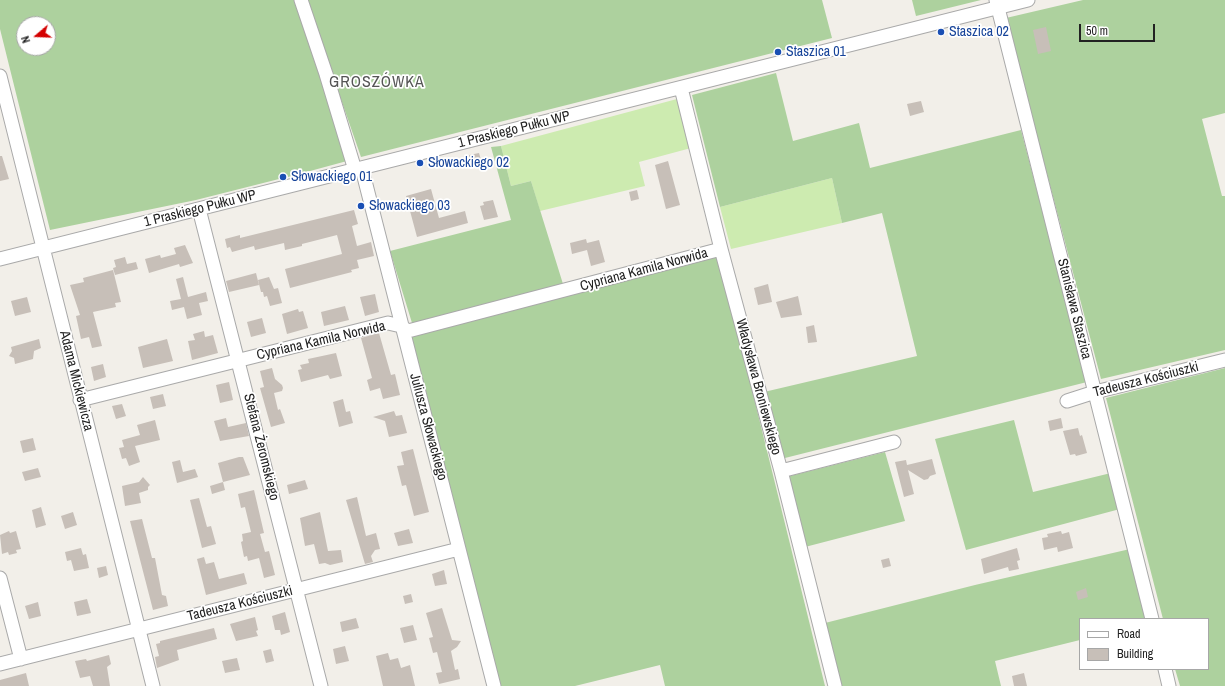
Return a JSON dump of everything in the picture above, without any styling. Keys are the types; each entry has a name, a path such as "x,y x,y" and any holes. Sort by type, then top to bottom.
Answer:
{"street":[{"name":"Juliusza Słowackiego","path":"301,0 358,170 401,326 494,686"},
{"name":"1 Praskiego Pułku WP","path":"0,259 681,88 997,4 1028,0"},
{"name":"Stanisława Staszica","path":"997,4 1152,618"},
{"name":"Adama Mickiewicza","path":"0,76 5,122 42,248 153,686"},
{"name":"Władysława Broniewskiego","path":"681,88 721,250 781,471 834,686"},
{"name":"Stefana Żeromskiego","path":"199,209 321,686"},
{"name":"Cypriana Kamila Norwida","path":"80,400 388,323 401,326 408,331 721,250"},
{"name":"Tadeusza Kościuszki","path":"1067,401 1095,392 1225,360"},
{"path":"781,471 894,442"},
{"name":"Tadeusza Kościuszki","path":"0,664 459,549"},
{"path":"0,578 22,659"},
{"path":"1165,670 1169,686"}],"green space":[{"path":"0,0 296,0 330,97 347,161 288,177 287,174 279,176 279,179 196,200 50,230 0,29"},
{"path":"306,0 822,0 832,38 361,157 318,39"},
{"path":"912,0 981,0 916,16"},
{"path":"1083,0 1225,0 1225,113 1202,119 1222,196 1225,196 1225,350 1101,379 1006,18"},
{"path":"776,73 793,141 859,123 870,168 1021,130 1087,382 781,459 764,392 917,356 882,213 842,223 832,178 720,207 692,95"},
{"path":"677,99 691,148 639,162 645,186 540,211 531,181 511,186 501,146"},
{"path":"501,146 511,186 531,181 563,284 412,323 390,251 511,220 491,147"},
{"path":"832,178 842,223 731,249 720,207"},
{"path":"719,256 825,686 665,686 660,665 575,686 501,686 410,337"},
{"path":"1225,368 1225,686 1180,686 1175,670 1209,670 1209,618 1163,618 1106,398"},
{"path":"1014,420 1033,492 1111,473 1120,509 966,550 935,439"},
{"path":"885,452 905,521 805,547 786,477"},
{"path":"1130,549 1149,618 1079,618 1079,640 995,661 1001,686 842,686 825,623 975,585"}],"building":[{"path":"1046,27 1051,51 1038,54 1033,30"},
{"path":"921,101 924,112 910,116 907,104"},
{"path":"479,153 481,160 471,163 469,155"},
{"path":"0,156 2,156 9,179 0,181"},
{"path":"668,161 680,205 666,209 655,165"},
{"path":"431,189 439,218 465,211 468,223 417,237 406,196"},
{"path":"637,190 639,199 631,201 629,192"},
{"path":"493,200 498,217 484,220 480,206 484,205 483,202"},
{"path":"354,210 358,224 352,226 357,246 371,242 374,256 357,260 359,268 351,270 352,272 290,288 285,269 342,254 337,235 285,250 284,243 255,250 254,246 232,252 230,247 227,248 225,239 240,235 240,238"},
{"path":"586,239 587,243 599,240 605,262 591,266 587,250 572,254 570,243"},
{"path":"185,245 193,263 180,267 179,264 149,273 145,259 160,255 161,258 176,254 174,248"},
{"path":"125,257 127,264 136,262 138,269 115,275 113,268 116,267 114,260"},
{"path":"113,270 121,302 115,303 116,307 93,312 102,346 92,348 89,337 81,339 76,316 80,315 70,285 84,282 83,278"},
{"path":"256,273 259,285 229,292 226,281"},
{"path":"183,277 188,297 206,292 208,301 199,303 202,315 187,319 184,307 172,310 170,301 181,299 176,279"},
{"path":"269,277 274,289 278,288 282,303 270,306 267,296 264,297 263,292 261,292 258,280"},
{"path":"768,284 772,302 758,305 754,288"},
{"path":"375,294 379,312 365,316 360,297"},
{"path":"798,296 802,315 781,318 776,302"},
{"path":"27,297 31,312 15,316 11,301"},
{"path":"345,306 349,320 324,326 321,312"},
{"path":"298,309 299,312 303,311 308,328 287,334 282,314"},
{"path":"262,318 266,333 251,337 247,322"},
{"path":"814,325 817,342 808,343 806,327"},
{"path":"204,331 205,337 213,335 218,353 192,360 188,341 195,340 193,334"},
{"path":"379,333 391,375 395,374 400,395 383,399 380,388 370,391 367,380 372,378 361,338"},
{"path":"39,339 41,348 34,351 33,359 15,364 14,358 9,356 12,351 11,347"},
{"path":"167,339 173,361 143,368 138,347"},
{"path":"336,353 342,376 330,379 328,375 301,382 298,370 302,369 300,365 309,363 308,359"},
{"path":"103,364 106,377 94,381 91,367"},
{"path":"272,368 275,379 282,385 283,388 282,391 274,393 278,410 280,409 285,423 271,427 260,388 264,387 260,371"},
{"path":"229,382 233,400 220,403 216,385"},
{"path":"163,394 166,406 153,409 150,397"},
{"path":"343,399 346,412 350,411 353,423 339,427 333,402"},
{"path":"122,404 126,416 116,419 112,406"},
{"path":"394,411 396,416 402,415 407,433 389,437 385,421 373,417"},
{"path":"226,418 228,427 246,423 249,436 220,441 214,421"},
{"path":"1061,418 1063,428 1050,431 1048,421"},
{"path":"155,420 160,440 135,446 140,462 129,466 126,458 122,459 119,448 124,447 122,440 140,435 137,425"},
{"path":"1078,428 1080,436 1082,435 1087,453 1076,456 1075,454 1070,455 1063,431"},
{"path":"33,438 36,450 23,453 20,441"},
{"path":"413,449 429,512 414,516 406,485 402,486 397,466 404,465 401,452"},
{"path":"243,457 250,475 223,482 218,463"},
{"path":"932,459 936,474 930,476 928,479 924,480 908,470 914,494 904,497 895,462 906,460 907,465"},
{"path":"180,460 183,472 195,469 198,477 177,483 172,462"},
{"path":"38,468 41,477 25,481 22,472"},
{"path":"143,477 150,485 148,490 139,493 141,503 125,506 122,486 139,482"},
{"path":"305,480 308,489 289,494 287,485"},
{"path":"223,482 225,490 212,494 210,486"},
{"path":"254,490 264,533 260,534 265,552 269,551 275,575 264,578 259,558 248,561 247,556 244,557 241,542 243,541 242,534 251,532 245,507 241,508 238,494"},
{"path":"357,497 366,536 376,533 380,549 375,550 371,556 373,562 365,564 346,500"},
{"path":"199,498 207,527 211,526 216,544 202,548 190,500"},
{"path":"41,507 46,525 36,528 32,510"},
{"path":"73,512 77,525 65,529 61,516"},
{"path":"320,512 328,551 341,550 343,562 330,565 325,563 319,564 314,544 305,546 300,518"},
{"path":"142,519 152,558 155,558 162,595 166,596 168,606 153,610 130,521"},
{"path":"409,529 413,543 398,546 394,533"},
{"path":"9,531 10,533 16,531 21,549 16,550 17,553 9,555 8,552 2,554 0,535"},
{"path":"1061,531 1062,534 1069,532 1073,548 1058,552 1057,547 1044,550 1042,538 1048,537 1047,534"},
{"path":"81,548 83,555 86,554 89,568 74,571 71,560 67,561 65,552"},
{"path":"1017,548 1020,560 1017,561 1019,569 1009,571 1008,567 984,574 981,559"},
{"path":"204,557 206,564 214,562 219,579 244,573 247,584 206,595 197,559"},
{"path":"889,558 891,566 883,568 881,560"},
{"path":"106,566 108,575 99,578 97,568"},
{"path":"444,570 447,584 435,586 432,574"},
{"path":"1086,588 1088,597 1078,600 1076,592"},
{"path":"411,594 413,602 405,604 403,596"},
{"path":"87,599 91,613 77,616 74,602"},
{"path":"38,602 41,616 29,619 25,606"},
{"path":"442,608 452,640 461,641 457,647 451,651 455,670 458,669 460,679 439,684 436,673 442,672 437,652 433,653 429,638 433,637 426,613"},
{"path":"285,612 290,632 281,635 280,630 275,630 272,616"},
{"path":"255,617 258,636 236,641 230,624"},
{"path":"356,618 359,628 342,632 340,622"},
{"path":"413,625 417,640 404,643 400,628"},
{"path":"214,628 217,639 177,650 179,660 157,668 155,657 159,656 156,644 160,643 160,641"},
{"path":"345,646 349,661 336,664 333,649"},
{"path":"271,649 274,661 266,663 263,651"},
{"path":"388,653 390,660 398,658 401,668 410,665 415,686 383,686 376,656"},
{"path":"109,655 111,664 107,667 110,686 93,686 90,676 80,678 75,661 86,659 87,661"},
{"path":"237,658 240,670 225,673 222,661"},
{"path":"26,673 29,686 0,686 0,680"},
{"path":"1024,673 1027,686 1014,686 1012,676"}],"place":[{"name":"Staszica 02","path":"941,32"},
{"name":"Staszica 01","path":"778,52"},
{"name":"Słowackiego 02","path":"420,163"},
{"name":"Słowackiego 01","path":"283,177"},
{"name":"Słowackiego 03","path":"361,206"}],"district":[{"name":"GROSZÓWKA","path":"377,83"}]}
